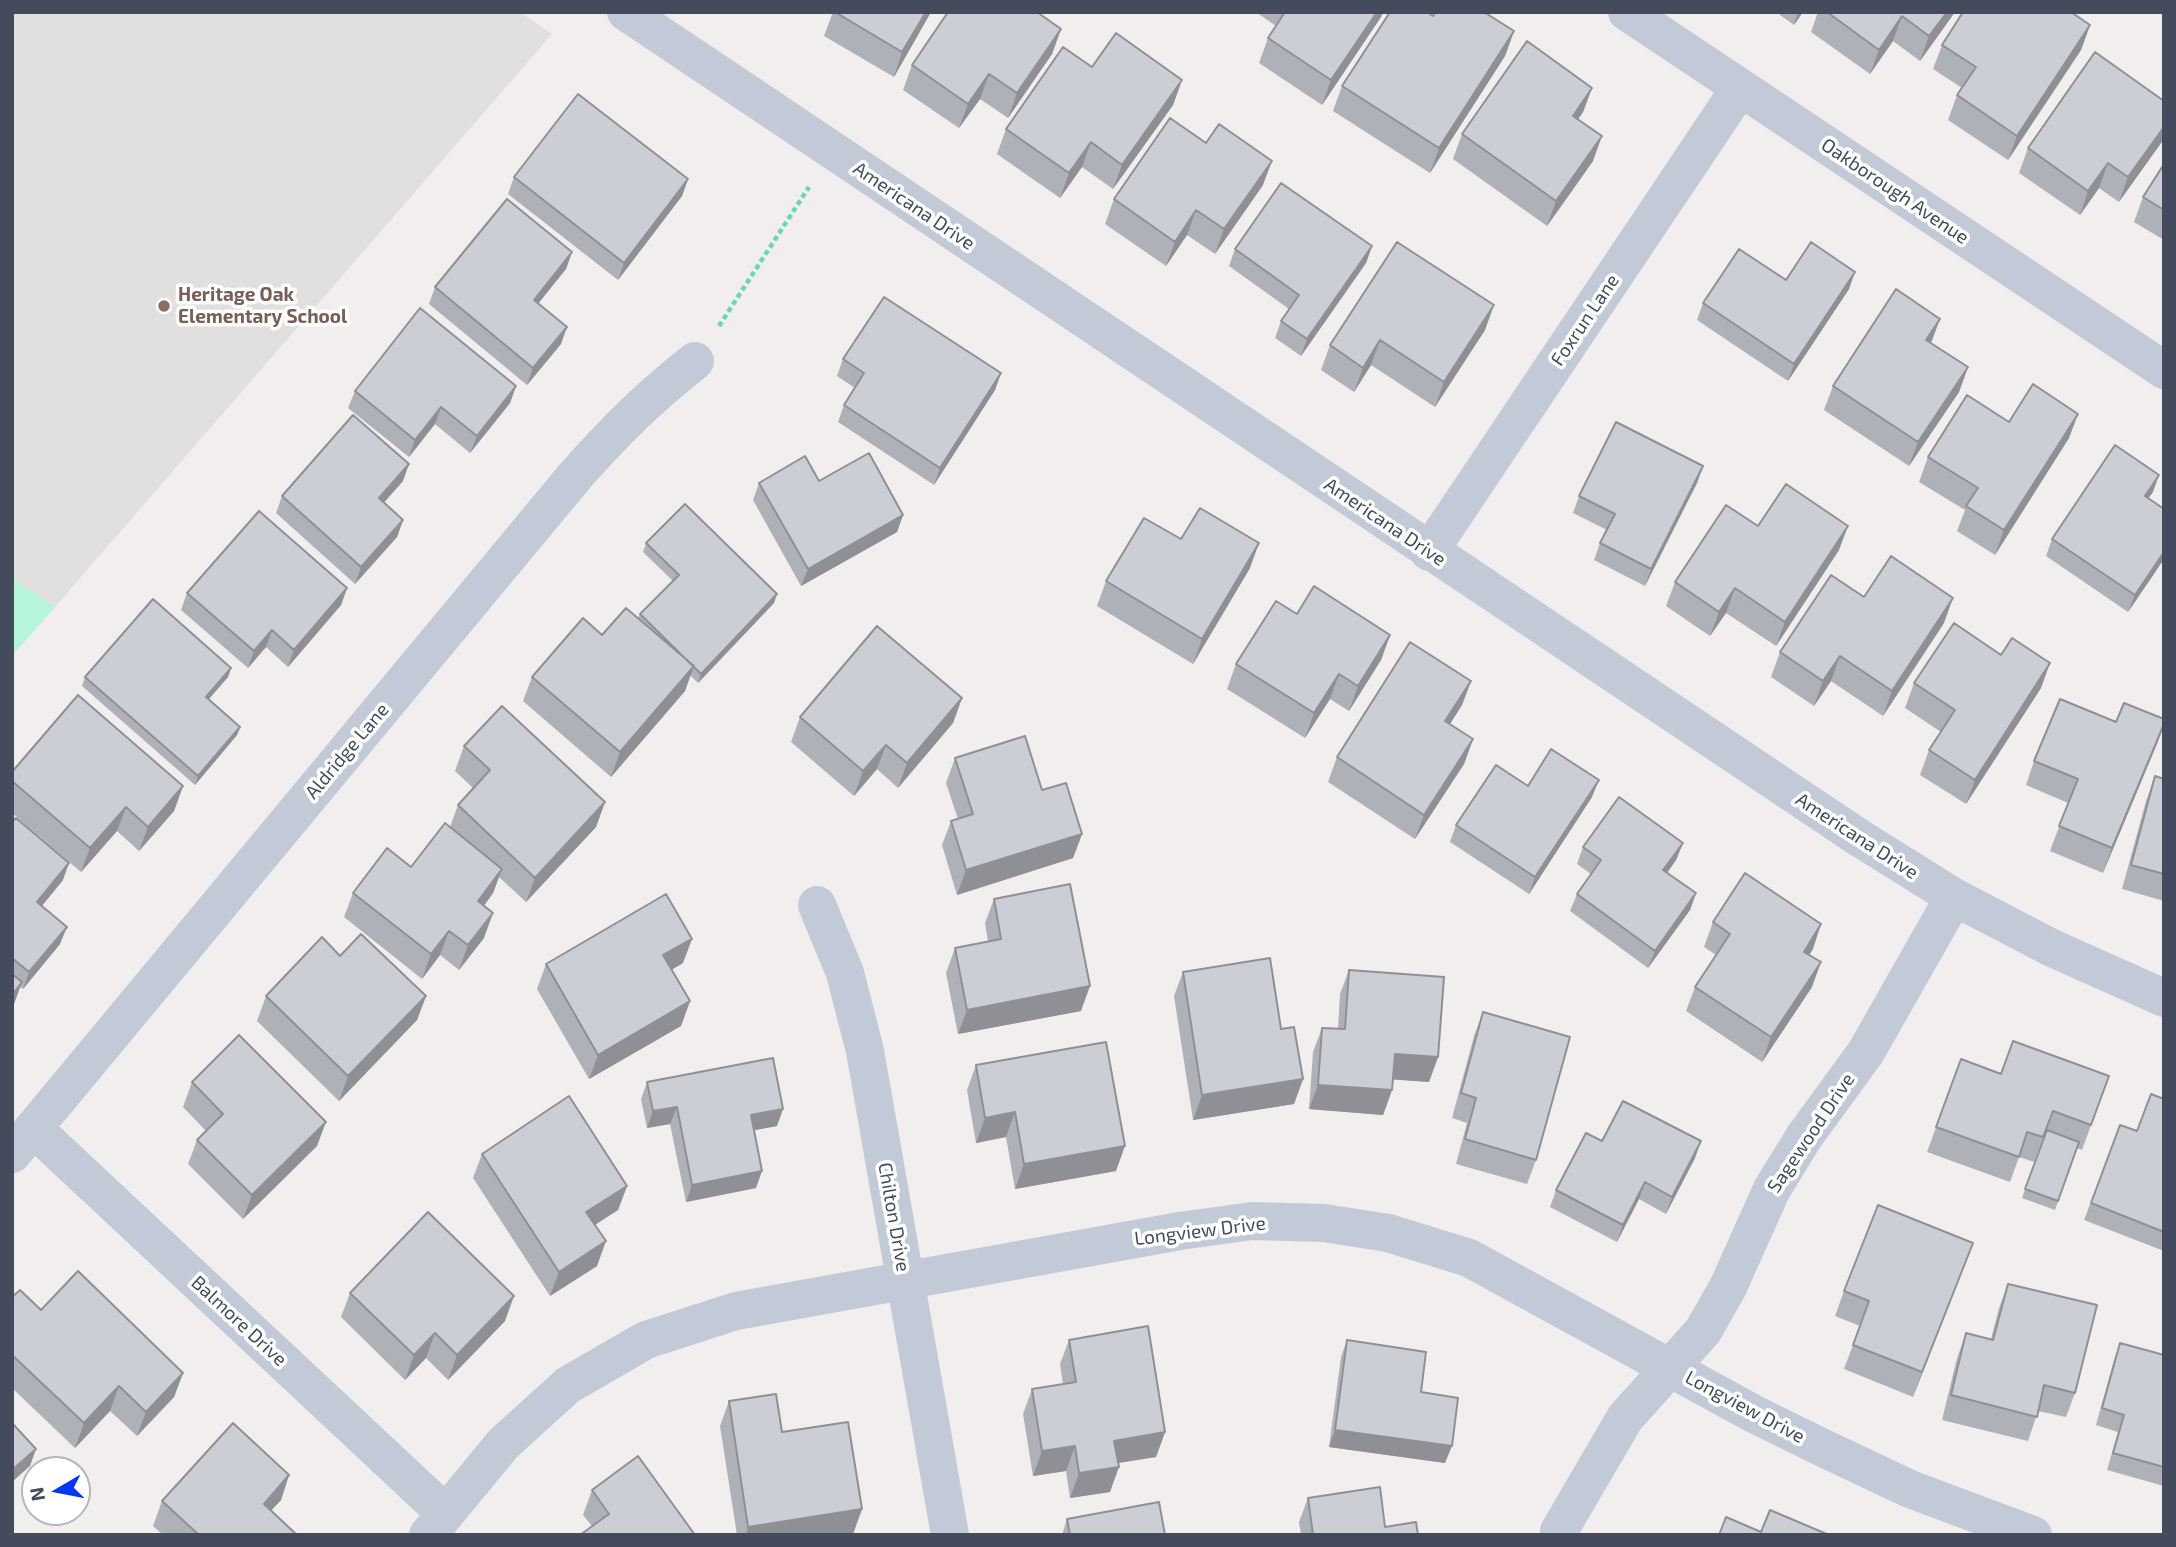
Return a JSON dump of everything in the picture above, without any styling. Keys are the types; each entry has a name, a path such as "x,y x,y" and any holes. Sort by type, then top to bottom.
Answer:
{"street":[{"name":"Americana Drive","path":"626,12 1772,781 1954,897 2052,948 2164,998"},
{"name":"Oakborough Avenue","path":"1627,12 2164,370"},
{"name":"Foxrun Lane","path":"1429,552 1740,88"},
{"name":"Aldridge Lane","path":"23,1141 575,476 615,430 651,396 695,361"},
{"name":"Sagewood Drive","path":"1559,1531 1625,1418 1703,1331 1728,1287 1772,1189 1804,1137 1866,1052 1954,897"},
{"name":"Chilton Drive","path":"817,905 845,973 865,1051 950,1535"},
{"name":"Balmore Drive","path":"23,1141 437,1524"},
{"name":"Longview Drive","path":"437,1524 503,1444 568,1385 646,1340 736,1311 1180,1231 1252,1221 1324,1223 1388,1233 1469,1258 1776,1424 1910,1489 2033,1535"}],"path":[{"path":"695,361 832,150"}],"shaded area":[{"name":"Heritage Oak Elementary School","path":"12,12 520,12 552,34 55,607 12,578"}],"green space":[{"path":"12,578 55,607 12,656"}],"building":[{"path":"835,12 926,12 902,52"},
{"path":"948,12 1037,12 1061,29 1017,93 989,74 968,104 912,65"},
{"path":"1285,12 1377,12 1331,80 1268,38"},
{"path":"1390,12 1427,12 1433,16 1436,12 1484,12 1514,31 1439,148 1342,86"},
{"path":"1827,12 1947,12 1929,36 1902,16 1879,50"},
{"path":"1963,12 2071,12 2090,25 2017,136 1957,95 1976,67 1942,45"},
{"path":"1116,33 1182,80 1122,165 1091,142 1069,173 1006,129 1063,47 1092,67"},
{"path":"1527,41 1592,88 1573,116 1602,136 1556,201 1462,134"},
{"path":"2095,52 2164,101 2164,127 2128,177 2108,163 2088,191 2028,148"},
{"path":"578,94 688,179 624,263 514,177"},
{"path":"1170,118 1206,143 1219,124 1272,161 1224,229 1196,210 1175,242 1114,199"},
{"path":"2164,164 2164,210 2143,197"},
{"path":"1281,183 1372,246 1307,339 1281,321 1299,295 1235,249"},
{"path":"507,199 572,252 534,300 567,327 533,368 435,287"},
{"path":"1397,242 1494,305 1444,382 1380,340 1363,368 1330,345"},
{"path":"1811,242 1855,272 1794,364 1703,303 1739,249 1786,280"},
{"path":"1896,289 1940,319 1926,340 1968,367 1918,442 1833,386"},
{"path":"884,297 1001,373 940,468 844,405 864,373 843,359"},
{"path":"420,308 516,386 477,436 441,407 415,440 355,391"},
{"path":"2033,384 2078,414 2004,530 1966,506 1978,488 1928,457 1967,395 2009,422"},
{"path":"353,415 409,464 379,498 403,520 361,567 282,496"},
{"path":"1616,422 1703,466 1651,569 1600,543 1615,514 1579,496"},
{"path":"2115,445 2159,475 2145,496 2164,509 2164,552 2135,595 2052,539"},
{"path":"869,453 903,515 808,569 759,483 805,456 819,481"},
{"path":"1786,484 1848,526 1785,622 1735,588 1719,612 1675,582 1726,505 1758,526"},
{"path":"685,504 777,594 701,674 640,614 679,575 646,543"},
{"path":"1200,508 1259,543 1202,639 1106,581 1144,518 1181,539"},
{"path":"259,511 347,588 294,650 272,630 254,651 187,593"},
{"path":"1891,556 1953,598 1892,691 1840,656 1823,681 1780,652 1831,575 1864,597"},
{"path":"1314,586 1390,635 1358,686 1339,674 1314,713 1236,664 1276,601 1297,614"},
{"path":"153,599 231,668 206,697 240,727 198,776 85,677"},
{"path":"626,608 694,666 620,752 532,677 583,618 602,635"},
{"path":"1954,623 2001,655 2012,638 2050,663 1975,780 1929,750 1955,710 1914,683"},
{"path":"877,626 962,698 907,763 886,745 863,771 800,717"},
{"path":"1410,642 1471,681 1445,721 1473,739 1424,815 1337,757"},
{"path":"78,695 183,786 148,827 126,807 90,848 12,781 12,772"},
{"path":"2060,699 2116,722 2124,703 2164,719 2112,848 2059,826 2078,779 2034,761"},
{"path":"502,706 605,802 535,878 458,805 490,770 464,746"},
{"path":"1025,736 1042,790 1066,783 1082,834 966,870 951,821 973,814 955,758"},
{"path":"1551,749 1599,780 1535,877 1456,825 1496,765 1528,786"},
{"path":"2155,776 2164,779 2164,874 2131,865"},
{"path":"1619,797 1683,843 1663,870 1696,893 1655,951 1577,894 1601,860 1583,847"},
{"path":"16,818 69,863 37,902 67,927 29,972 12,958 12,822"},
{"path":"445,823 502,869 478,901 493,913 468,945 449,931 431,954 353,893 387,848 411,867"},
{"path":"1745,873 1821,924 1804,952 1821,962 1771,1037 1695,987 1730,934 1713,922"},
{"path":"1070,884 1090,986 967,1010 955,948 1001,939 994,899"},
{"path":"666,894 692,939 663,955 690,1001 598,1055 546,964"},
{"path":"361,934 426,996 348,1076 266,996 322,937 340,956"},
{"path":"1270,958 1281,1029 1294,1027 1303,1079 1202,1095 1183,972"},
{"path":"1349,970 1444,977 1438,1057 1395,1054 1392,1090 1318,1085 1322,1028 1345,1029"},
{"path":"12,974 22,982 12,995"},
{"path":"1483,1012 1570,1037 1536,1160 1465,1139 1476,1098 1461,1093"},
{"path":"239,1035 326,1122 252,1195 197,1140 223,1114 192,1082"},
{"path":"2013,1041 2109,1076 2091,1125 2053,1111 2043,1137 2027,1132 2019,1157 1936,1127 1961,1059 2001,1074"},
{"path":"1106,1042 1125,1146 1024,1164 1015,1112 985,1118 976,1065"},
{"path":"773,1058 783,1109 751,1115 762,1171 692,1185 677,1107 653,1111 647,1082"},
{"path":"2151,1094 2164,1099 2164,1232 2091,1203 2120,1125 2137,1131"},
{"path":"569,1096 627,1186 586,1212 606,1241 559,1272 482,1154"},
{"path":"1623,1101 1701,1141 1672,1197 1645,1182 1623,1225 1556,1190 1586,1133 1602,1141"},
{"path":"2047,1130 2079,1142 2058,1201 2025,1189"},
{"path":"1878,1205 1973,1243 1922,1372 1853,1345 1869,1301 1844,1291"},
{"path":"428,1212 514,1296 457,1355 435,1333 414,1355 350,1293"},
{"path":"78,1271 183,1373 146,1412 119,1386 84,1423 12,1355 12,1297 20,1290 41,1310"},
{"path":"2008,1284 2097,1305 2075,1393 2044,1385 2037,1417 1951,1395 1966,1333 1993,1340"},
{"path":"1148,1326 1165,1432 1114,1441 1119,1467 1079,1473 1075,1446 1042,1451 1032,1389 1076,1382 1069,1340"},
{"path":"1347,1340 1426,1352 1421,1392 1458,1398 1452,1446 1335,1430"},
{"path":"2120,1343 2164,1355 2164,1467 2113,1453 2124,1415 2102,1408"},
{"path":"776,1394 782,1432 848,1422 862,1509 748,1527 729,1401"},
{"path":"12,1423 36,1449 28,1456 21,1456 21,1462 12,1470"},
{"path":"233,1423 289,1475 264,1504 297,1535 199,1535 162,1501"},
{"path":"638,1456 695,1535 580,1535 609,1514 592,1490"},
{"path":"1380,1487 1385,1527 1416,1522 1418,1535 1313,1535 1308,1498"},
{"path":"1159,1502 1165,1535 1070,1535 1067,1519"},
{"path":"1770,1510 1829,1535 1719,1535 1726,1517 1761,1532"}],"place":[{"name":"Heritage Oak Elementary School","path":"164,306"}]}
